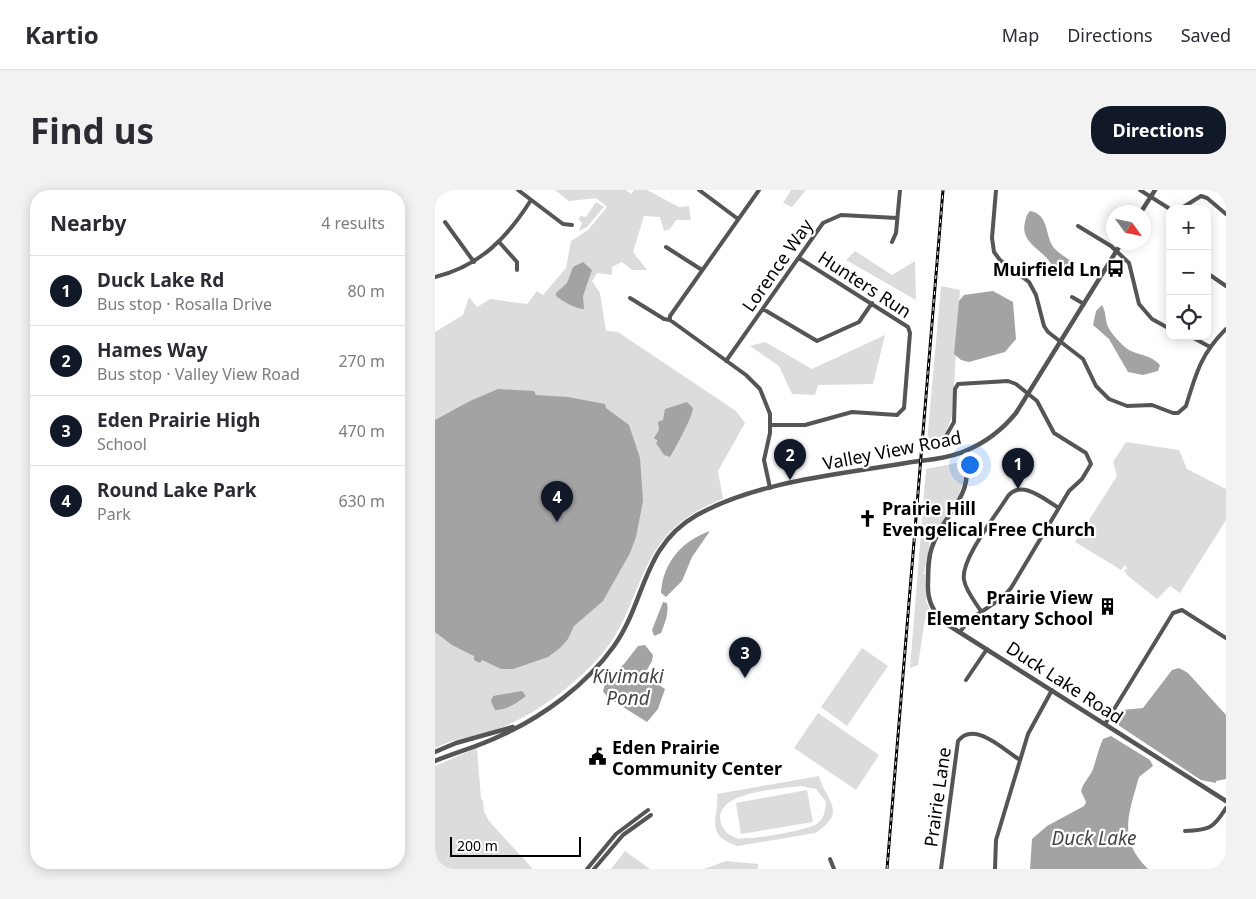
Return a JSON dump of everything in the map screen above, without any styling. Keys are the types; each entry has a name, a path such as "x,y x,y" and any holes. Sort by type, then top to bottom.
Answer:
{"street":[{"path":"518,190 563,224 572,225"},
{"path":"699,190 738,219"},
{"path":"670,320 670,316 759,190"},
{"path":"892,242 896,233 900,190"},
{"path":"996,190 992,238 994,252 1000,260 1029,282 1036,295 1043,326 1083,359 1096,386 1109,399 1127,406 1152,406 1173,413 1179,413 1186,406 1195,373 1209,347 1226,329"},
{"path":"1140,190 1166,206"},
{"path":"1145,205 1155,190"},
{"path":"1187,205 1201,196 1207,198 1226,214"},
{"path":"435,277 456,271 474,262 499,243 531,200"},
{"name":"Lorence Way","path":"726,361 818,228 834,216 897,218"},
{"path":"445,222 474,262"},
{"path":"1078,226 1117,252 1131,268 1139,304 1152,319 1166,327"},
{"path":"499,243 517,262 517,270"},
{"path":"666,247 702,270"},
{"name":"Valley View Road","path":"435,761 497,738 574,689 602,661 628,621 654,557 673,533 703,512 770,488 963,452 982,443 1005,426 1029,393 1117,252"},
{"name":"Hunters Run","path":"771,425 805,425 852,412 897,415 903,410 910,330 799,258"},
{"path":"1211,276 1226,286"},
{"path":"1073,297 1084,304"},
{"path":"630,298 664,319 670,320 746,375 760,389 768,405 771,425 764,460 770,488"},
{"path":"763,309 817,341 859,322 871,303"},
{"path":"1197,340 1209,347"},
{"path":"946,436 954,422 955,389 958,384 1008,382 1016,384 1029,393 1040,404 1054,433 1086,453 1091,460 1085,476 1069,491 1011,588 999,600 969,618 960,632"},
{"name":"Duck Lake Road","path":"963,452 968,471 965,489 932,546 928,559 929,599 935,614 960,632 1226,801"},
{"path":"981,611 964,581 968,560 1009,496 1018,487 1059,508"},
{"path":"1105,724 1169,618 1177,610 1183,610 1226,638"},
{"path":"966,680 987,649"},
{"path":"995,869 996,840 1031,724 1052,690"},
{"name":"Valley View Road","path":"435,752 456,743 521,724"},
{"name":"Prairie Lane","path":"941,869 957,745 961,737 970,732 975,732 1020,760"},
{"path":"1185,831 1210,828 1217,822 1226,808"},
{"path":"587,869 616,834 648,810"},
{"path":"593,869 623,835 651,815"},
{"path":"830,859 834,869"}],"shaded area":[{"path":"555,190 626,190 631,194 634,190 647,190 679,207 689,206 691,220 676,220 670,229 664,231 660,217 644,216 633,252 647,270 632,270 622,262 612,267 612,275 597,273 592,281 600,293 606,331 618,332 736,411 745,423 718,471 723,499 692,514 670,532 654,552 610,644 591,666 544,705 517,721 489,732 455,740 435,748 435,332 463,315 469,297 477,307 490,299 527,304 537,291 543,295 566,268 571,241 588,230 607,207 596,198 569,201"},
{"path":"791,190 806,190 792,207 783,203"},
{"path":"596,202 604,207 587,227 579,231 582,223 578,219 581,216 586,217"},
{"path":"855,251 892,275 915,261 916,300 846,260"},
{"path":"941,286 960,290 952,417 938,450 926,453"},
{"path":"885,335 873,384 818,385 815,395 792,394 779,366 750,346 765,342 812,369"},
{"path":"1126,442 1179,450 1187,469 1226,489 1226,520 1180,593 1170,586 1157,599 1128,576 1124,570 1127,569 1125,565 1121,570 1075,542 1117,476 1113,462"},
{"path":"962,462 965,478 957,499 930,543 924,573 921,573 925,574 926,601 932,615 925,619 918,665 910,668 926,469"},
{"path":"862,648 888,666 847,726 821,707"},
{"path":"818,713 879,755 856,790 794,748"},
{"path":"477,748 481,799 483,800 484,812 489,821 533,869 435,869 435,766"},
{"path":"819,776 833,811 831,818 815,833 738,846 727,842 716,831 717,794","holes":["801,786 816,789 826,802 822,818 813,826 779,834 742,839 731,836 722,826 721,812 727,804 737,798 765,791"]},
{"path":"807,790 813,822 741,834 736,803"},
{"path":"625,851 650,869 611,869"},
{"path":"726,861 758,864 758,869 704,869"}],"water":[{"path":"1030,211 1036,213 1043,220 1052,245 1071,261 1070,267 1054,271 1047,258 1030,243 1024,230 1027,214"},
{"path":"583,262 592,270 583,296 584,309 577,308 556,296 556,293 567,283 573,267"},
{"path":"993,291 1013,302 1016,339 1005,352 969,362 961,360 954,354 959,301 964,295"},
{"path":"1102,305 1108,327 1114,335 1128,349 1150,357 1160,365 1158,371 1143,375 1128,372 1109,339 1093,325 1096,311"},
{"path":"498,389 534,391 536,395 568,397 605,404 606,408 629,425 640,458 643,501 636,537 630,553 603,601 574,626 568,639 560,648 548,657 513,669 501,669 482,660 480,663 474,660 474,656 452,645 435,632 435,420 470,401"},
{"path":"687,402 693,408 690,418 670,457 664,455 656,443 658,441 654,438 659,430 658,422 663,420 665,409"},
{"path":"710,531 692,557 682,581 666,597 661,593 670,562 683,547 700,535"},
{"path":"663,602 667,603 666,618 661,633 654,636 652,630"},
{"name":"Kivimaki Pond","path":"645,645 653,655 652,661 644,675 665,689 658,709 647,722 607,697 603,691 606,680 624,664 638,646"},
{"path":"1179,668 1188,673 1226,715 1226,779 1216,781 1216,783 1201,780 1115,723 1117,714 1123,710 1143,708 1172,670"},
{"path":"522,691 526,696 519,701 508,707 495,710 491,701 493,696"},
{"name":"Duck Lake","path":"1111,736 1150,760 1153,766 1139,777 1128,825 1132,847 1138,858 1148,869 1030,869 1032,839 1047,826 1084,806 1086,802 1081,791 1082,788 1093,769 1103,739"}],"railway":[{"path":"887,869 943,190"}],"place":[{"name":"Muirfield Ln","path":"1115,269"},
{"name":"Hames Way","path":"790,480"},
{"name":"Duck Lake Rd","path":"1018,489"},
{"name":"Prairie Hill Evengelical Free Church","path":"868,518"},
{"name":"Round Lake Park","path":"557,522"},
{"name":"Prairie View Elementary School","path":"1107,607"},
{"name":"Eden Prairie High","path":"745,678"},
{"name":"Eden Prairie Community Center","path":"598,757"}]}
